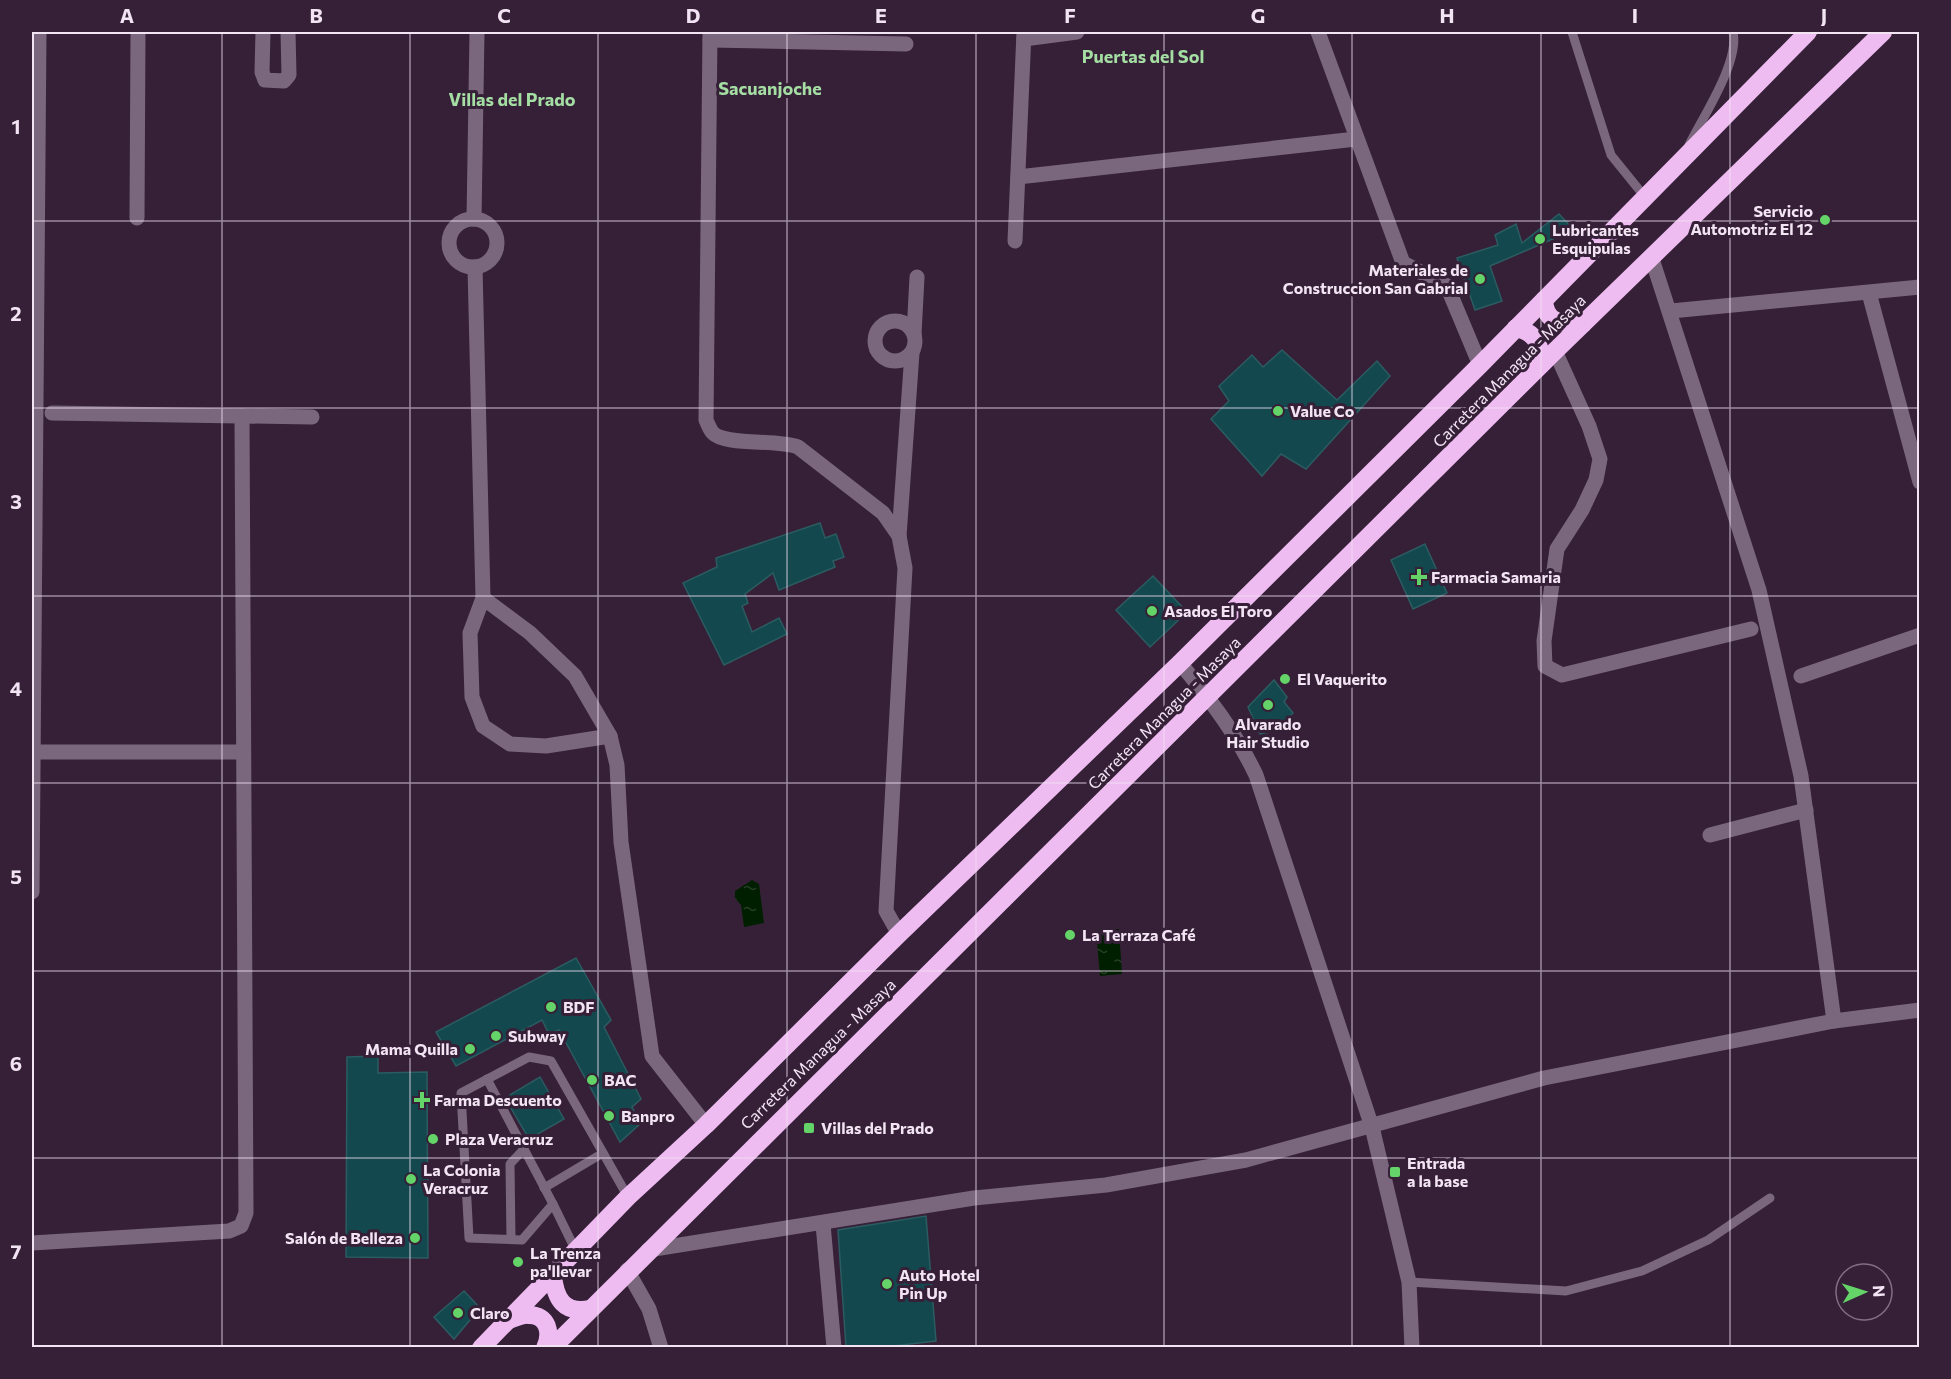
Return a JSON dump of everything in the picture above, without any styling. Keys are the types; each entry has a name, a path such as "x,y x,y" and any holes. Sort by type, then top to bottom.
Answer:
{"highway":[{"name":"Carretera Managua - Masaya","path":"481,1347 628,1197 706,1125 899,934 1180,663 1544,300 1808,32"},
{"name":"Carretera Managua - Masaya","path":"552,1347 1555,351 1883,32"},
{"path":"1544,300 1545,312 1551,320 1568,324 1583,324"},
{"path":"1516,328 1534,337 1541,350 1541,365"},
{"path":"553,1275 555,1291 565,1306 574,1310 590,1309"},
{"path":"509,1320 530,1314 544,1320 549,1333 545,1347"}],"street":[{"path":"32,892 35,150 39,32"},
{"path":"137,218 138,32"},
{"path":"263,32 262,72 264,80 284,81 289,75 288,32"},
{"path":"474,219 477,32"},
{"path":"1015,242 1024,35 1077,32"},
{"path":"1318,32 1404,263 1446,286 1479,365"},
{"path":"899,536 883,513 798,447 783,441 729,441 714,434 706,420 710,36 871,37 906,44"},
{"path":"1018,177 1356,139"},
{"path":"474,219 481,221 493,231 496,247 489,261 475,267 460,264 450,252 449,244 450,236 459,224 474,219"},
{"path":"1652,259 1759,590 1801,776 1834,1021"},
{"path":"475,267 483,598 470,633 472,697 483,726 510,744 546,746 610,736"},
{"path":"899,934 886,911 905,568 899,536 912,353 915,347 917,277"},
{"path":"1671,312 1920,287"},
{"path":"1869,293 1920,482"},
{"path":"912,353 900,361 887,360 877,350 876,337 882,326 894,321 906,324 914,334"},
{"path":"1555,351 1589,426 1600,459 1596,480 1557,549 1544,641 1545,666 1562,675 1751,629"},
{"path":"52,413 312,417"},
{"path":"32,1243 229,1232 241,1226 246,1213 242,416"},
{"path":"483,598 538,640 575,676 610,736 617,765 621,842 652,1056 706,1125"},
{"path":"1801,676 1920,635"},
{"path":"1180,663 1209,697 1239,742 1256,775 1372,1127 1409,1282 1412,1347"},
{"path":"33,752 243,752"},
{"path":"1710,835 1806,810"},
{"path":"648,1250 823,1224 974,1198 1118,1183 1246,1160 1544,1078 1834,1021 1920,1010"},
{"path":"823,1224 834,1347"},
{"path":"627,1270 649,1309 661,1347"}],"lane":[{"path":"1572,32 1611,154 1645,197"},
{"path":"1682,158 1732,57 1735,39 1733,32"},
{"path":"553,1204 522,1240 469,1238 460,1094 529,1057 551,1061 628,1197"},
{"path":"488,1079 575,1249"},
{"path":"511,1239 510,1164 524,1149"},
{"path":"544,1188 603,1153"},
{"path":"1409,1282 1566,1291 1642,1271 1708,1239 1770,1198"}],"water":[{"path":"752,880 759,884 764,923 744,927 741,905 735,898 735,891"},
{"path":"1119,929 1122,974 1100,976 1096,931"}],"building":[{"path":"1559,214 1574,230 1490,266 1502,301 1475,310 1457,258 1498,245 1495,235 1516,224 1522,243"},
{"name":"Value Co","path":"1282,350 1337,400 1377,361 1390,376 1306,469 1281,454 1262,476 1211,419 1229,401 1219,386 1252,355 1263,367"},
{"path":"820,523 825,538 836,534 844,557 833,561 835,567 779,590 773,573 745,594 748,603 742,606 752,632 779,618 787,634 724,665 683,583 717,567 716,558"},
{"name":"Farmacia Samaria","path":"1425,544 1447,593 1413,609 1391,560"},
{"name":"Asados El Toro","path":"1153,576 1187,612 1150,647 1116,610"},
{"name":"Alvarado Hair Studio","path":"1274,680 1287,697 1284,702 1293,713 1274,731 1260,734 1248,707"},
{"path":"576,958 611,1020 604,1027 641,1099 632,1107 641,1123 620,1142 559,1030 549,1034 542,1020 456,1066 436,1032"},
{"path":"378,1056 378,1073 427,1072 428,1258 346,1257 347,1057"},
{"path":"540,1077 564,1119 529,1139 505,1098"},
{"name":"Auto Hotel Pin Up","path":"926,1216 936,1341 884,1347 846,1347 838,1230"},
{"name":"Claro","path":"464,1291 480,1308 454,1339 434,1317"}],"place":[{"name":"Servicio Automotriz El 12","path":"1825,220"},
{"name":"Lubricantes Esquipulas","path":"1540,239"},
{"name":"Materiales de Construccion San Gabrial","path":"1480,279"},
{"name":"Value Co","path":"1278,411"},
{"name":"Farmacia Samaria","path":"1419,577"},
{"name":"Asados El Toro","path":"1152,611"},
{"name":"El Vaquerito","path":"1285,679"},
{"name":"Alvarado Hair Studio","path":"1268,705"},
{"name":"La Terraza Café","path":"1070,935"},
{"name":"BDF","path":"551,1007"},
{"name":"Subway","path":"496,1036"},
{"name":"Mama Quilla","path":"470,1049"},
{"name":"BAC","path":"592,1080"},
{"name":"Farma Descuento","path":"422,1100"},
{"name":"Banpro","path":"609,1116"},
{"name":"Villas del Prado","path":"809,1128"},
{"name":"Plaza Veracruz","path":"433,1139"},
{"name":"Entrada a la base","path":"1395,1172"},
{"name":"La Colonia Veracruz","path":"411,1179"},
{"name":"Salón de Belleza","path":"415,1238"},
{"name":"La Trenza pa'llevar","path":"518,1262"},
{"name":"Auto Hotel Pin Up","path":"887,1284"},
{"name":"Claro","path":"458,1313"}],"district":[{"name":"Puertas del Sol","path":"1143,57"},
{"name":"Sacuanjoche","path":"770,89"},
{"name":"Villas del Prado","path":"512,100"}]}
